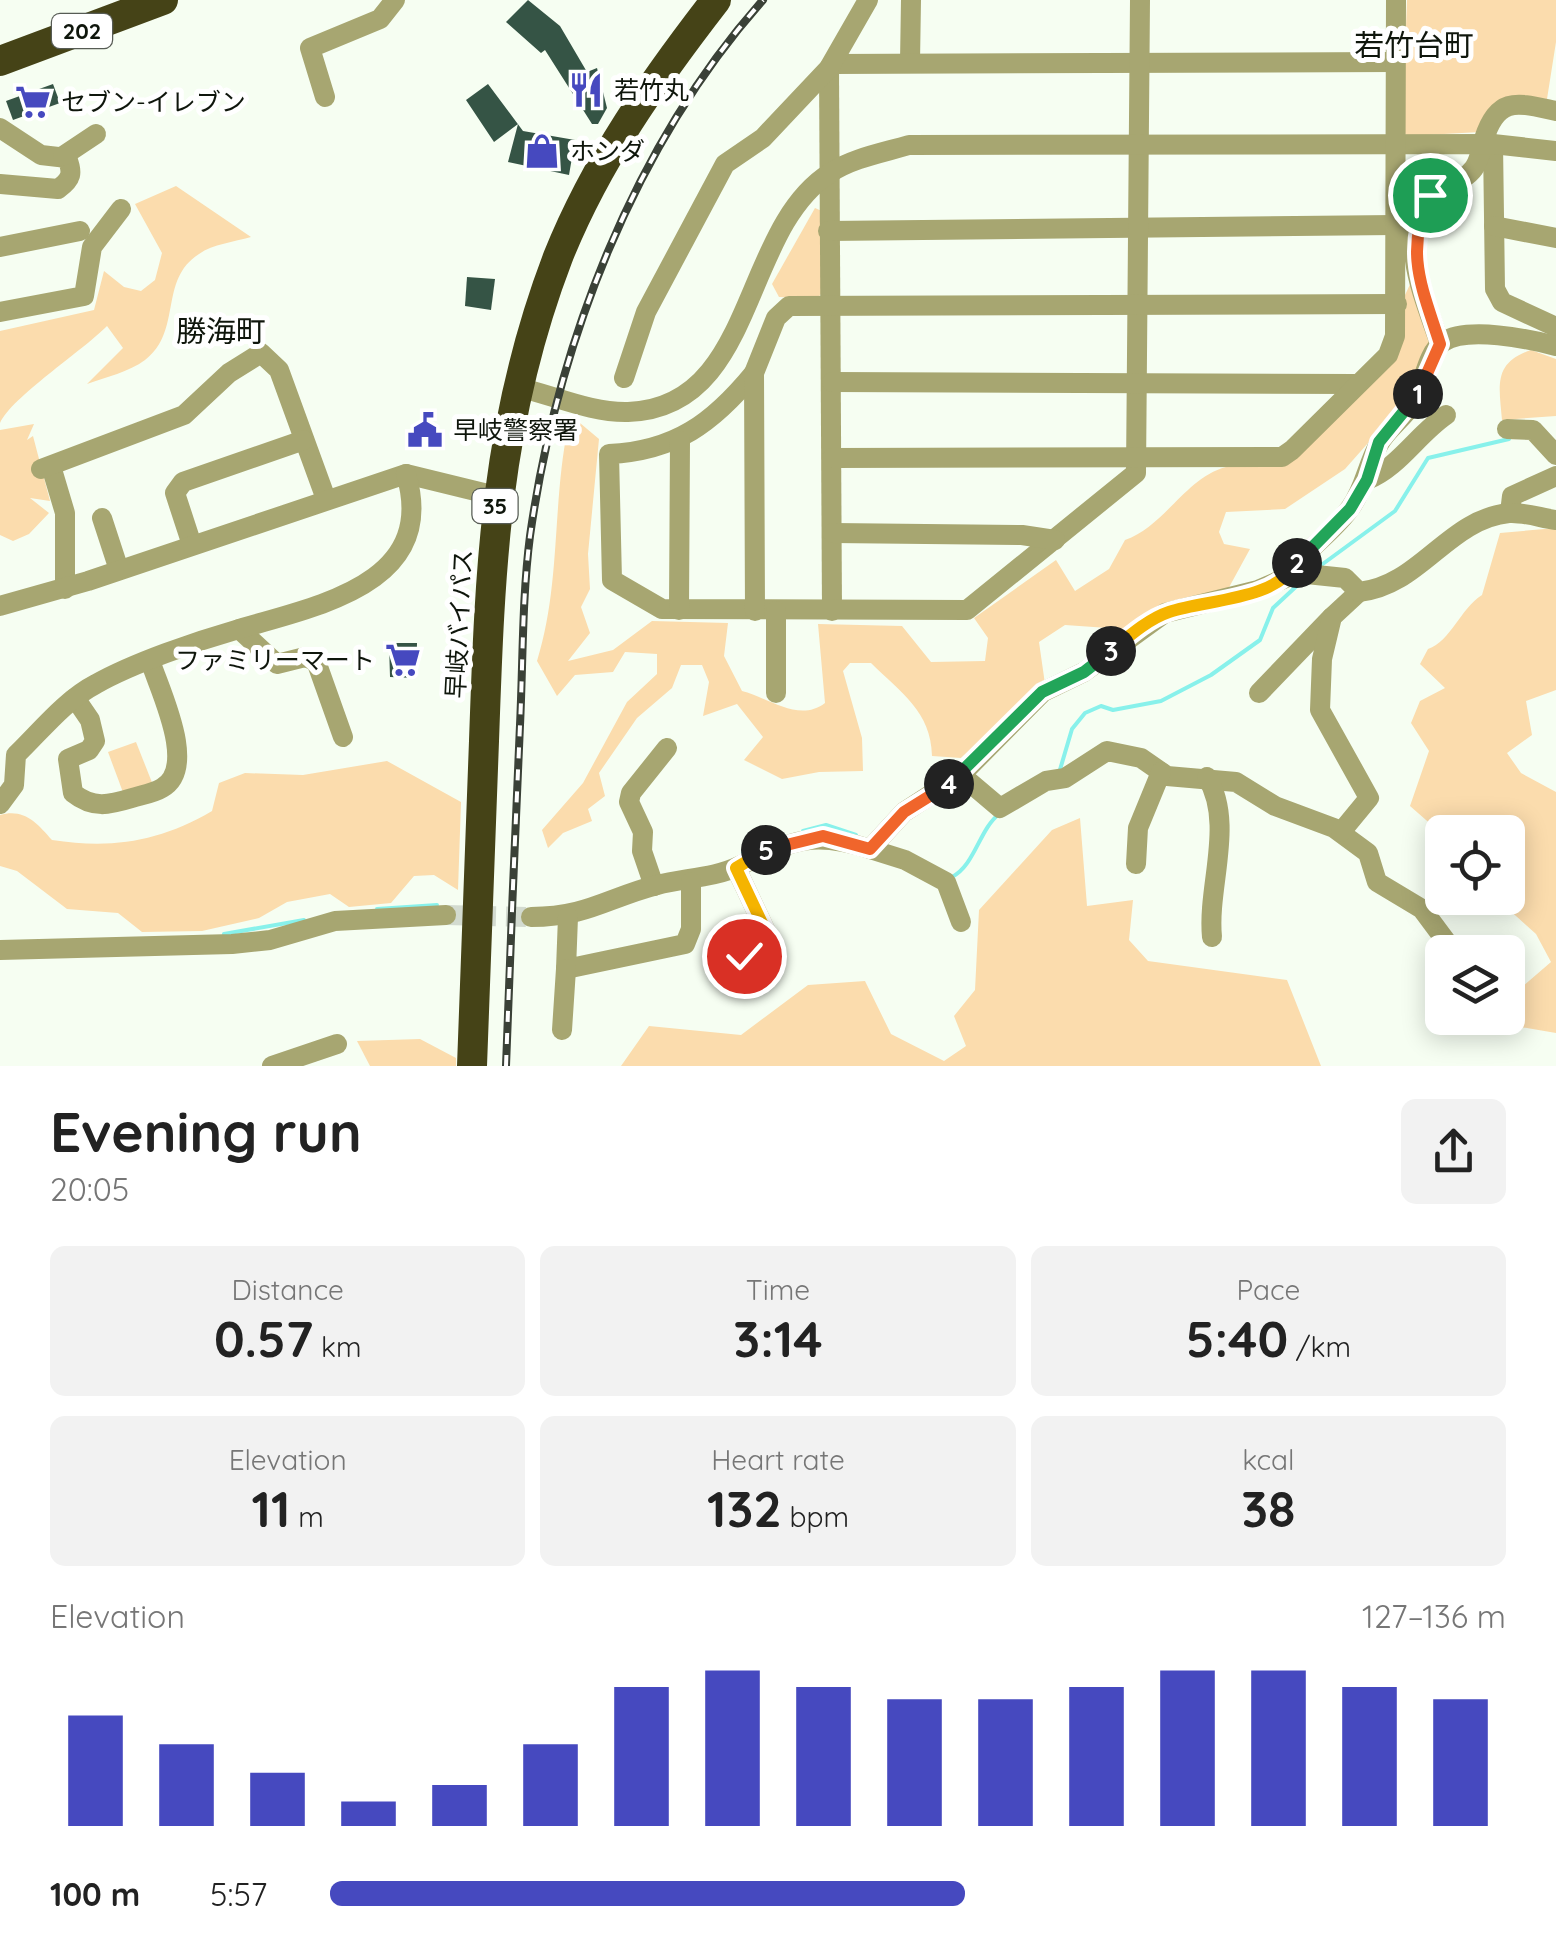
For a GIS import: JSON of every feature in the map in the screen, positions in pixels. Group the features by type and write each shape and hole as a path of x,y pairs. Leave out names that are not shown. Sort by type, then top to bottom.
{"highway":[{"name":"202","path":"0,62 164,0"},
{"name":"早岐バイパス","path":"472,1066 496,496 559,256 640,98 716,0"}],"street":[{"path":"325,97 310,48 380,19 394,0"},
{"path":"624,378 646,312 725,164 764,138 830,66 868,0"},
{"path":"910,62 911,0"},
{"path":"1140,0 1138,148 1139,228 1139,304 1139,380 1140,458 1136,473 966,610 662,610 612,580 608,560 609,454 640,453 680,441 719,414 754,373 776,318 789,306 1139,304 1397,304"},
{"path":"832,458 1282,457 1388,354 1395,336 1396,0"},
{"path":"830,66 910,62 1395,62"},
{"path":"830,66 832,611"},
{"path":"1556,111 1514,102 1491,119 1488,144 1494,289 1502,302 1556,326"},
{"path":"0,128 40,155 62,156 75,144 96,134"},
{"path":"526,389 606,411 657,407 690,392 715,368 779,236 805,196 828,174 854,160 909,145 1138,148 1488,144 1556,151"},
{"path":"1440,344 1414,265 1417,223 1430,195 1464,179 1488,144"},
{"path":"0,184 58,189 69,181 72,171 62,156"},
{"path":"0,312 84,296 92,247 121,209"},
{"path":"828,231 1395,225"},
{"path":"1494,226 1556,238"},
{"path":"0,247 80,232"},
{"path":"1293,574 1302,555 1350,509 1367,480 1379,442 1413,404 1440,344 1447,339 1484,336 1520,337 1556,346"},
{"path":"65,588 64,513 46,467 184,415 229,373 261,353 278,370 326,499"},
{"path":"754,373 765,611 776,693"},
{"path":"832,382 1139,380 1355,384"},
{"path":"1367,480 1384,474 1422,432 1446,415"},
{"path":"1506,429 1533,430 1556,455"},
{"path":"192,544 175,493 183,482 304,440"},
{"path":"679,610 680,441"},
{"path":"0,606 406,474 496,496"},
{"path":"0,804 14,786 16,755 75,698 96,684 239,629 326,605 378,575 393,560 408,530 406,474"},
{"path":"1510,513 1512,496 1553,477"},
{"path":"1259,693 1358,592 1380,590 1403,579 1453,537 1510,513 1556,520"},
{"path":"102,518 119,570"},
{"path":"833,532 1022,535 1055,540"},
{"path":"870,849 904,812 961,775 1042,692 1084,672 1166,613 1258,590 1293,574 1345,578 1358,592"},
{"path":"1332,617 1322,659 1320,710 1369,798 1341,832"},
{"path":"239,629 277,664 306,656 316,661 343,737"},
{"path":"75,698 90,720 94,741 89,750 68,759 74,792 96,806 162,788 171,781 179,752 150,663"},
{"path":"654,886 642,851 642,832 630,802 668,748"},
{"path":"961,775 1000,808 1107,752 1141,758 1160,772 1236,782 1275,806 1341,832 1368,853 1378,882 1422,909 1441,935"},
{"path":"1136,864 1138,828 1160,772"},
{"path":"1207,776 1215,794 1219,842 1210,890 1212,937"},
{"path":"531,917 568,917 654,886 692,888 767,850 823,836 905,860 946,882 961,922"},
{"path":"729,868 770,940 736,958"},
{"path":"566,969 686,944 690,937 692,888"},
{"path":"0,950 232,944 270,940 335,921 446,915"},
{"path":"562,1030 568,917"},
{"path":"272,1066 337,1044"}],"shaded area":[{"path":"1407,0 1556,0 1556,42 1547,99 1510,96 1480,132 1408,136 1402,131"},
{"path":"176,186 251,237 211,248 186,265 174,291 164,335 145,360 87,384 123,348 107,326 18,401 0,423 0,331 94,310 104,271 124,287 141,291 155,280 162,253 135,204"},
{"path":"815,208 824,212 824,290 817,299 779,297 772,284"},
{"path":"1413,278 1441,329 1422,382 1345,469 1285,509 1226,512 1219,532 1224,544 1250,549 1227,591 1153,609 1122,629 1065,625 1039,642 1045,684 961,758 932,756 926,727 912,704 871,663 850,663 843,671 862,738 863,771 819,772 782,779 744,760 763,737 737,704 703,716 709,682 702,665 681,665 672,688 637,718 599,773 605,796 588,809 592,821 563,833 548,848 542,830 583,783 627,702 657,674 657,654 625,652 613,672 575,675 557,696 537,661 550,603 568,427 580,423 599,439 588,554 590,589 581,607 590,633 568,661 613,650 652,621 728,623 724,656 742,691 805,711 825,703 818,624 902,626 931,662 985,661 988,638 974,618 1056,560 1075,591 1109,569 1125,540 1152,524 1212,473 1241,465 1289,464 1402,341 1405,295"},
{"path":"1531,350 1556,359 1556,416 1502,420 1500,386 1504,369"},
{"path":"34,424 27,440 33,436 50,501 30,498 49,513 29,534 13,541 0,535 0,430"},
{"path":"1556,528 1556,690 1526,701 1532,735 1507,753 1521,773 1556,792 1556,1033 1525,1028 1525,984 1551,962 1536,934 1515,915 1525,915 1525,815 1425,815 1425,819 1410,806 1429,751 1411,723 1420,701 1445,688 1420,664 1428,649 1443,639 1482,595 1500,533"},
{"path":"136,742 153,785 124,795 108,752"},
{"path":"387,761 461,802 458,890 434,875 414,876 391,903 349,907 330,894 287,902 259,918 202,931 142,932 118,913 67,909 17,871 0,866 0,815 23,815 52,840 95,844 135,841 173,830 212,811 219,783 245,773 303,775"},
{"path":"1080,818 1087,906 1133,900 1129,940 1148,961 1287,980 1321,1066 621,1066 649,1026 741,1035 808,985 865,981 891,1034 944,1061 966,1046 954,1016 975,990 979,910 1052,830"},
{"path":"420,1039 456,1058 456,1066 370,1066 357,1041"}],"building":[{"path":"528,0 560,26 587,72 597,68 607,108 598,124 592,124 545,50 541,53 506,22"},
{"name":"セブン-イレブン","path":"53,84 60,103 13,120 6,101"},
{"path":"488,84 518,124 494,142 466,100"},
{"name":"ホンダ","path":"518,124 523,131 575,140 569,175 508,162"},
{"path":"467,277 495,279 491,310 465,306"},
{"name":"ファミリーマート","path":"389,643 417,643 416,678 390,677"}],"waterway":[{"path":"1320,566 1395,511 1428,458 1509,439"},
{"path":"1059,773 1072,729 1085,713 1101,706 1113,710 1161,701 1211,675 1260,640 1273,608 1301,582"},
{"path":"952,877 966,864 999,814"},
{"path":"803,831 826,825 856,835"},
{"path":"743,853 750,846 784,836"},
{"path":"377,909 437,905"},
{"path":"224,934 304,920"}],"tunnel":[{"path":"446,915 531,917"}],"railway":[{"path":"506,1066 525,583 542,464 582,321 608,251 640,183 676,118 717,57 763,0"}],"place":[{"name":"若竹丸","path":"586,90"},
{"name":"セブン-イレブン","path":"33,102"},
{"name":"ホンダ","path":"542,151"},
{"name":"早岐警察署","path":"425,430"},
{"name":"ファミリーマート","path":"403,660"}],"district":[{"name":"若竹台町","path":"1414,46"},
{"name":"勝海町","path":"221,332"}],"route":[{"path":"744,956 770,940 736,868 767,850 823,836 870,849 904,812 961,775 1042,692 1084,672 1166,613 1258,590 1290,575 1302,555 1350,509 1367,480 1379,442 1413,404 1440,344 1414,265 1417,223 1430,195"}]}
